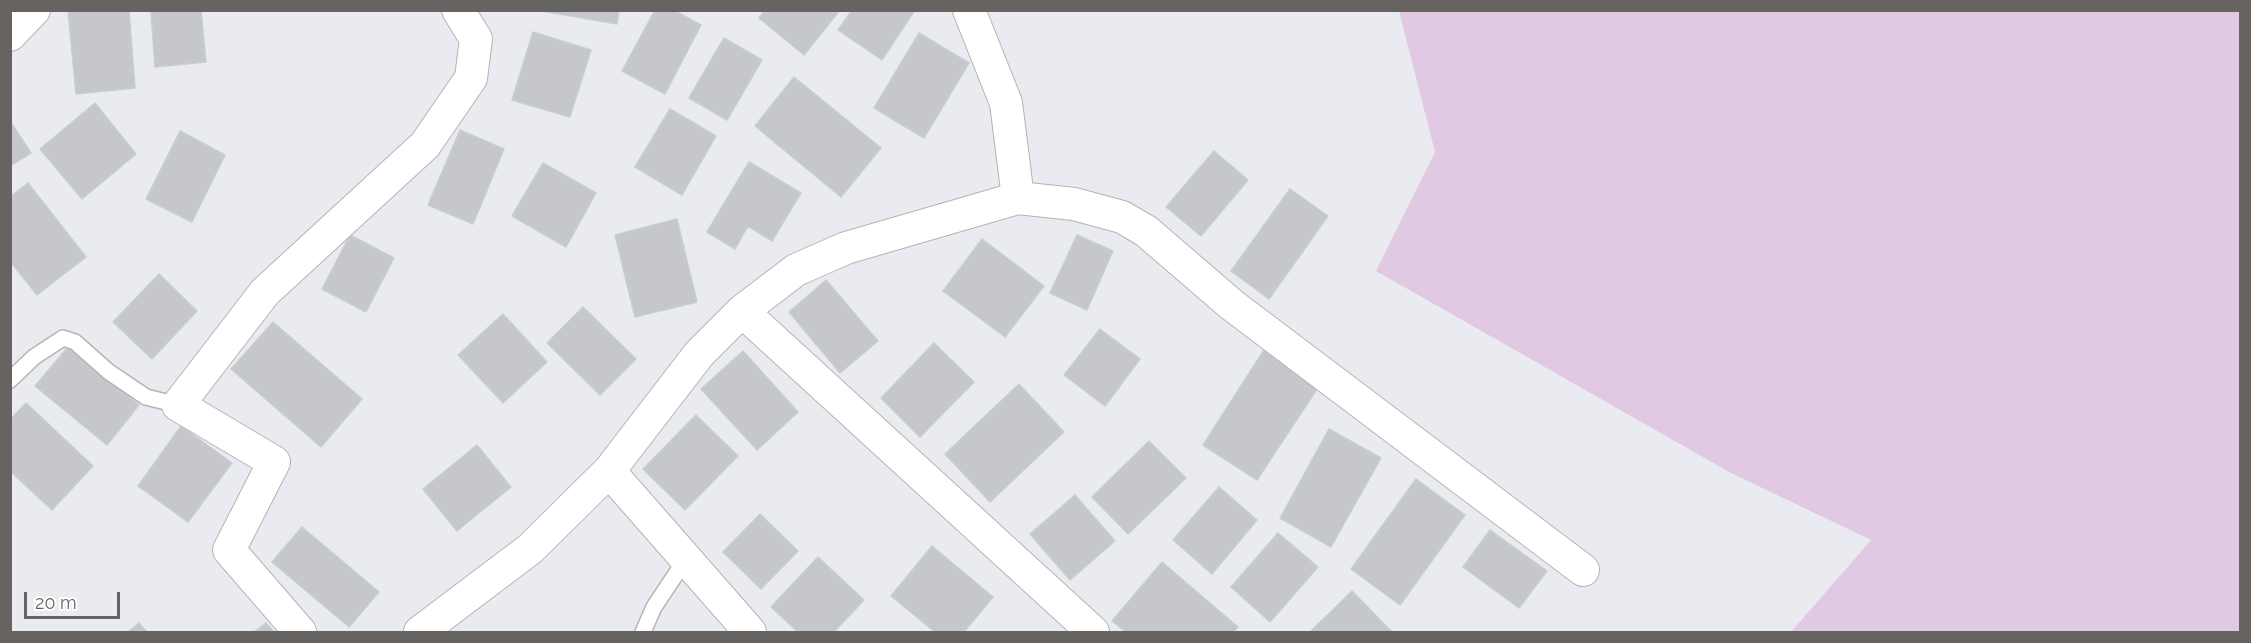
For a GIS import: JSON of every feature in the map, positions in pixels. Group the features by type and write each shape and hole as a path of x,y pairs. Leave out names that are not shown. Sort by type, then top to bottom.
{"street":[{"path":"10,35 34,10"},
{"path":"300,633 230,550 274,462 178,405 265,292 425,145 471,78 476,39 458,10"},
{"path":"969,10 1006,103 1018,198"},
{"path":"420,633 530,549 609,471 699,354 742,310 796,270 846,249 1018,198 1074,204 1122,217 1146,231 1232,305 1583,570"},
{"path":"742,310 1093,633"},
{"path":"609,471 750,633"}],"lane":[{"path":"10,381 34,357 63,338 75,342 109,372 146,397 178,405"},
{"path":"644,633 654,607 686,559"}],"shaded area":[{"path":"1399,11 2240,11 2240,632 1791,632 1871,540 1731,473 1376,271 1435,152"}],"building":[{"path":"68,10 129,10 135,88 76,94"},
{"path":"151,10 201,10 206,62 155,67"},
{"path":"536,10 619,10 617,24"},
{"path":"655,10 673,10 701,25 665,94 622,71"},
{"path":"765,10 840,10 804,55 759,18"},
{"path":"852,10 915,10 882,60 838,30"},
{"path":"533,32 591,50 570,117 512,100"},
{"path":"919,33 969,63 924,138 874,108"},
{"path":"724,38 762,60 727,120 689,98"},
{"path":"794,77 881,148 841,197 755,126"},
{"path":"95,103 136,154 82,199 40,149"},
{"path":"670,109 716,136 682,195 635,167"},
{"path":"10,121 31,153 10,166"},
{"path":"460,130 504,149 473,224 428,205"},
{"path":"180,131 225,155 192,222 146,199"},
{"path":"1214,151 1248,180 1201,236 1166,207"},
{"path":"749,162 801,193 772,241 748,226 735,249 707,232"},
{"path":"543,163 596,193 566,247 512,216"},
{"path":"28,183 86,257 37,295 10,261 10,197"},
{"path":"1290,189 1328,216 1269,299 1231,271"},
{"path":"677,219 697,302 635,317 615,235"},
{"path":"350,235 394,258 366,312 322,289"},
{"path":"1077,235 1113,251 1087,310 1050,293"},
{"path":"982,239 1044,286 1005,337 943,291"},
{"path":"159,274 197,311 152,359 113,322"},
{"path":"826,280 878,341 840,373 789,312"},
{"path":"583,307 636,359 600,395 547,343"},
{"path":"503,314 547,362 503,403 458,355"},
{"path":"273,322 362,399 321,447 231,369"},
{"path":"1100,329 1140,359 1105,406 1064,375"},
{"path":"934,343 974,382 920,437 881,398"},
{"path":"68,347 139,405 107,445 35,386"},
{"path":"1264,350 1319,386 1257,480 1203,445"},
{"path":"743,351 798,412 757,450 701,389"},
{"path":"1019,384 1064,432 990,502 945,454"},
{"path":"26,403 93,466 52,510 10,471 10,420"},
{"path":"696,415 738,456 685,510 643,469"},
{"path":"181,426 232,463 188,522 138,486"},
{"path":"1329,429 1381,458 1331,547 1280,518"},
{"path":"1149,441 1186,478 1128,534 1092,497"},
{"path":"477,445 511,487 457,531 423,489"},
{"path":"1416,479 1465,515 1400,605 1351,569"},
{"path":"1219,487 1257,520 1212,574 1173,540"},
{"path":"1075,495 1115,541 1070,580 1030,534"},
{"path":"760,514 798,551 761,589 723,552"},
{"path":"302,527 379,592 349,627 272,562"},
{"path":"1490,530 1547,571 1519,608 1463,567"},
{"path":"1278,533 1318,567 1270,622 1231,587"},
{"path":"932,546 993,597 964,632 935,632 891,596"},
{"path":"818,557 864,600 834,632 798,632 771,607"},
{"path":"1162,562 1238,627 1233,632 1126,632 1112,621"},
{"path":"1352,591 1392,632 1310,632"},
{"path":"139,623 147,632 128,632"},
{"path":"266,623 274,632 254,632"}]}
